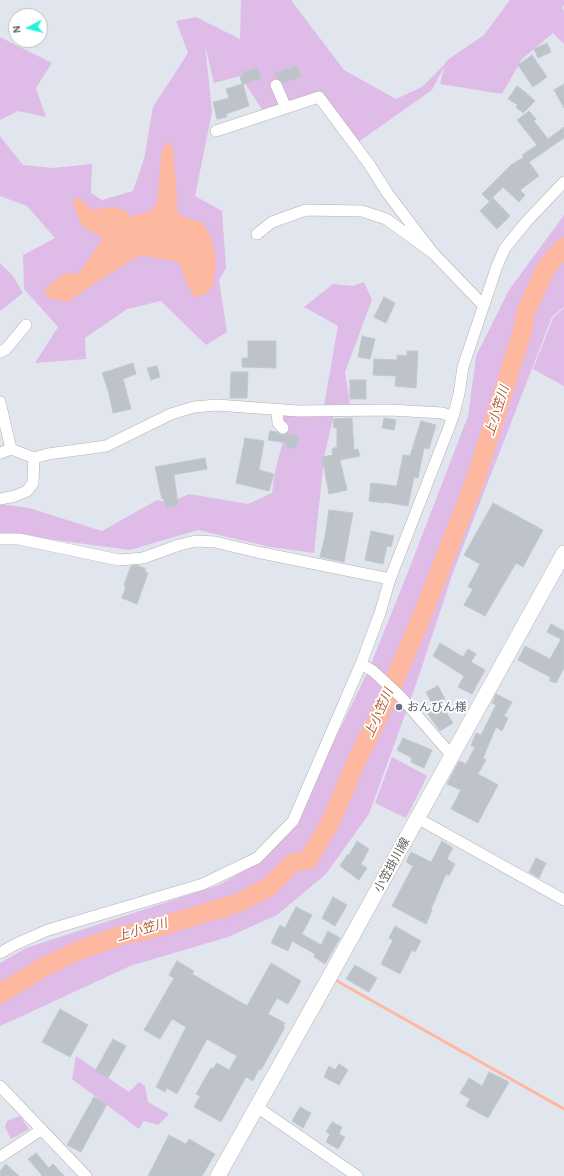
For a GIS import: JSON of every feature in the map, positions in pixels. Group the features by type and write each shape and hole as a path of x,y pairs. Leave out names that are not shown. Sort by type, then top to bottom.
{"main road":[{"name":"小笠掛川線","path":"218,1176 564,553"}],"street":[{"path":"276,85 286,108"},
{"path":"216,131 319,97 369,164 388,194 433,253 483,305"},
{"path":"0,953 16,944 48,930 203,884 257,858 292,821 361,664 380,613 390,579 453,417 459,394 463,367 497,266 505,248 526,221 564,182"},
{"path":"257,234 272,222 306,210 362,211 386,219 433,253"},
{"path":"0,352 6,349 26,325"},
{"path":"0,402 11,449"},
{"path":"0,453 11,449 34,458 48,454 106,446 171,414 194,407 217,406 298,411 391,410 442,414 453,417"},
{"path":"277,410 278,423 283,428"},
{"path":"0,499 15,496 27,491 33,482 34,458"},
{"path":"0,539 19,539 119,560 143,558 196,540 215,542 390,579"},
{"path":"361,664 373,671 400,696 446,749 454,753"},
{"path":"417,818 564,900"},
{"path":"0,1086 86,1176"},
{"path":"257,1108 357,1176"},
{"path":"0,1157 41,1130"}],"shaded area":[{"path":"241,0 291,0 344,70 396,99 422,87 445,64 446,61 484,35 510,0 564,0 564,5 562,7 564,11 564,44 553,33 522,59 502,94 440,84 444,67 432,90 354,145 319,102 267,117 240,76 214,83 205,45 212,112 195,196 222,211 226,268 219,280 227,332 206,345 161,301 127,309 85,338 86,359 35,363 58,327 24,289 23,255 55,238 27,206 0,196 0,136 23,165 53,168 92,164 91,193 102,200 133,191 144,159 153,107 188,53 176,21 196,17 240,39"},
{"path":"0,37 8,41 8,48 22,48 52,63 36,88 46,117 18,111 0,120"},
{"path":"166,141 173,148 178,214 203,223 211,237 216,260 213,286 204,295 194,297 187,284 179,262 140,255 68,302 48,298 44,290 63,274 79,273 103,239 96,233 84,228 80,222 73,202 79,197 92,210 113,207 128,212 129,217 149,212 157,203 161,156"},
{"path":"564,215 564,307 552,317 452,575 418,679 369,814 326,874 277,915 228,937 130,966 0,1026 0,963 26,948 219,885 261,861 294,824 369,669 408,572 468,416 476,356 509,290"},
{"path":"0,263 13,276 23,293 0,311"},
{"path":"364,282 372,300 345,372 350,404 324,405 338,326 304,307 333,284 353,286"},
{"path":"564,308 564,386 533,369 553,318"},
{"path":"274,412 334,414 324,458 314,553 270,547 198,530 130,550 10,534 0,534 0,504 29,508 102,531 157,500 169,503 189,494 248,504 272,493 275,472 285,433"},
{"path":"392,757 427,776 406,818 375,803"},
{"path":"76,1056 129,1092 139,1082 145,1086 148,1102 169,1114 158,1125 144,1121 139,1129 72,1079"},
{"path":"20,1116 29,1129 11,1139 5,1127 7,1121"}],"building":[{"path":"547,43 551,52 538,58 534,49"},
{"path":"532,55 547,77 533,87 518,65"},
{"path":"297,66 301,77 283,83 277,78 275,73"},
{"path":"257,68 261,79 243,84 249,106 226,114 227,117 217,119 213,102 229,98 226,89 242,84 240,76 244,75 243,72"},
{"path":"564,84 564,108 554,90"},
{"path":"517,86 535,101 523,113 516,107 518,105 508,99"},
{"path":"529,111 536,119 534,121 548,139 564,127 564,138 529,162 539,176 520,190 525,195 519,202 503,187 489,201 482,194 511,165 524,157 522,155 537,145 517,120"},
{"path":"493,198 510,216 497,229 480,211"},
{"path":"384,297 395,303 386,323 374,317"},
{"path":"362,336 375,339 370,359 358,357"},
{"path":"248,341 276,341 276,368 242,367 242,358 248,358"},
{"path":"407,351 418,351 416,388 395,386 396,376 373,375 374,359 397,360 397,355 407,356"},
{"path":"133,363 136,374 123,379 131,409 113,413 108,390 102,373"},
{"path":"157,366 160,377 151,380 147,368"},
{"path":"231,372 248,372 247,398 230,398"},
{"path":"350,380 366,380 366,399 350,399"},
{"path":"352,418 354,450 358,449 360,456 340,460 347,490 329,494 322,457 333,455 332,449 337,447 337,428 334,428 333,419"},
{"path":"384,418 396,420 394,430 382,428"},
{"path":"421,421 436,425 429,449 424,448 418,478 414,477 408,506 369,501 371,483 397,485 403,455 410,456"},
{"path":"270,431 277,432 282,435 287,434 299,436 295,449 286,447 287,443 268,440"},
{"path":"245,438 264,441 259,470 274,474 269,491 236,483"},
{"path":"205,458 207,469 174,475 178,505 166,508 164,499 162,499 155,467"},
{"path":"493,503 543,530 523,567 516,563 485,616 464,605 473,589 468,587 480,564 464,555"},
{"path":"329,510 353,513 344,562 320,557"},
{"path":"371,531 394,536 391,547 387,546 383,564 365,560"},
{"path":"137,565 146,569 145,572 148,573 137,604 122,598 126,586 124,585 131,566"},
{"path":"551,624 564,631 564,668 556,683 550,681 550,677 518,660 525,646 550,659 561,639 547,632"},
{"path":"440,643 463,657 468,649 476,654 471,662 485,670 472,694 458,687 464,676 433,656"},
{"path":"438,686 445,699 433,705 426,692"},
{"path":"496,694 512,702 504,716 508,718 502,731 496,727 483,758 486,760 478,774 498,785 478,823 451,809 461,790 447,784 459,761 466,764 475,747 471,746 476,733 481,735 496,705 492,703"},
{"path":"442,706 453,723 440,731 428,714"},
{"path":"403,738 432,750 424,768 411,762 412,758 397,750"},
{"path":"357,841 369,849 361,864 367,868 359,880 340,866 347,855 349,855"},
{"path":"442,841 453,848 447,859 455,864 449,876 446,874 426,924 392,906 413,866 406,862 411,852 431,862"},
{"path":"536,858 546,863 539,878 529,872"},
{"path":"333,897 347,905 335,926 322,918"},
{"path":"296,907 312,915 302,934 321,945 328,931 340,938 325,964 314,957 315,954 292,941 288,951 271,943 280,925 285,928"},
{"path":"395,926 421,941 415,952 412,950 400,974 381,964 393,940 389,938"},
{"path":"177,961 194,971 192,974 247,1006 271,963 301,981 288,1004 277,998 268,1014 285,1023 283,1026 285,1027 261,1070 259,1069 253,1081 246,1077 221,1122 194,1107 200,1096 196,1094 211,1068 213,1069 217,1063 229,1070 237,1056 207,1039 177,1094 167,1088 165,1092 156,1087 186,1027 172,1019 160,1039 144,1030 174,978 169,975"},
{"path":"355,965 377,978 369,992 346,979"},
{"path":"60,1009 88,1025 70,1057 42,1042"},
{"path":"113,1039 126,1046 108,1078 95,1071"},
{"path":"339,1064 348,1070 339,1085 324,1077 329,1066 335,1070"},
{"path":"489,1072 509,1082 488,1118 466,1106 470,1099 460,1093 469,1078 482,1086"},
{"path":"94,1097 107,1104 81,1152 67,1145"},
{"path":"300,1107 311,1113 303,1128 292,1121"},
{"path":"332,1122 342,1127 339,1134 345,1137 338,1149 326,1142 330,1134 326,1132"},
{"path":"169,1135 186,1144 189,1139 215,1154 202,1176 148,1176"},
{"path":"36,1153 49,1168 53,1164 64,1176 41,1176 42,1175 28,1159"},
{"path":"6,1164 19,1176 0,1176 0,1171"}],"waterway":[{"name":"上小笠川","path":"0,994 42,968 77,951 119,936 152,929 238,903 269,887 292,863 308,860 330,823 356,762 384,705 422,616 475,481 523,329 525,314 546,268 564,247"},
{"path":"214,910 226,919"},
{"path":"337,981 564,1109"}],"place":[{"name":"おんびん様","path":"399,707"}]}
